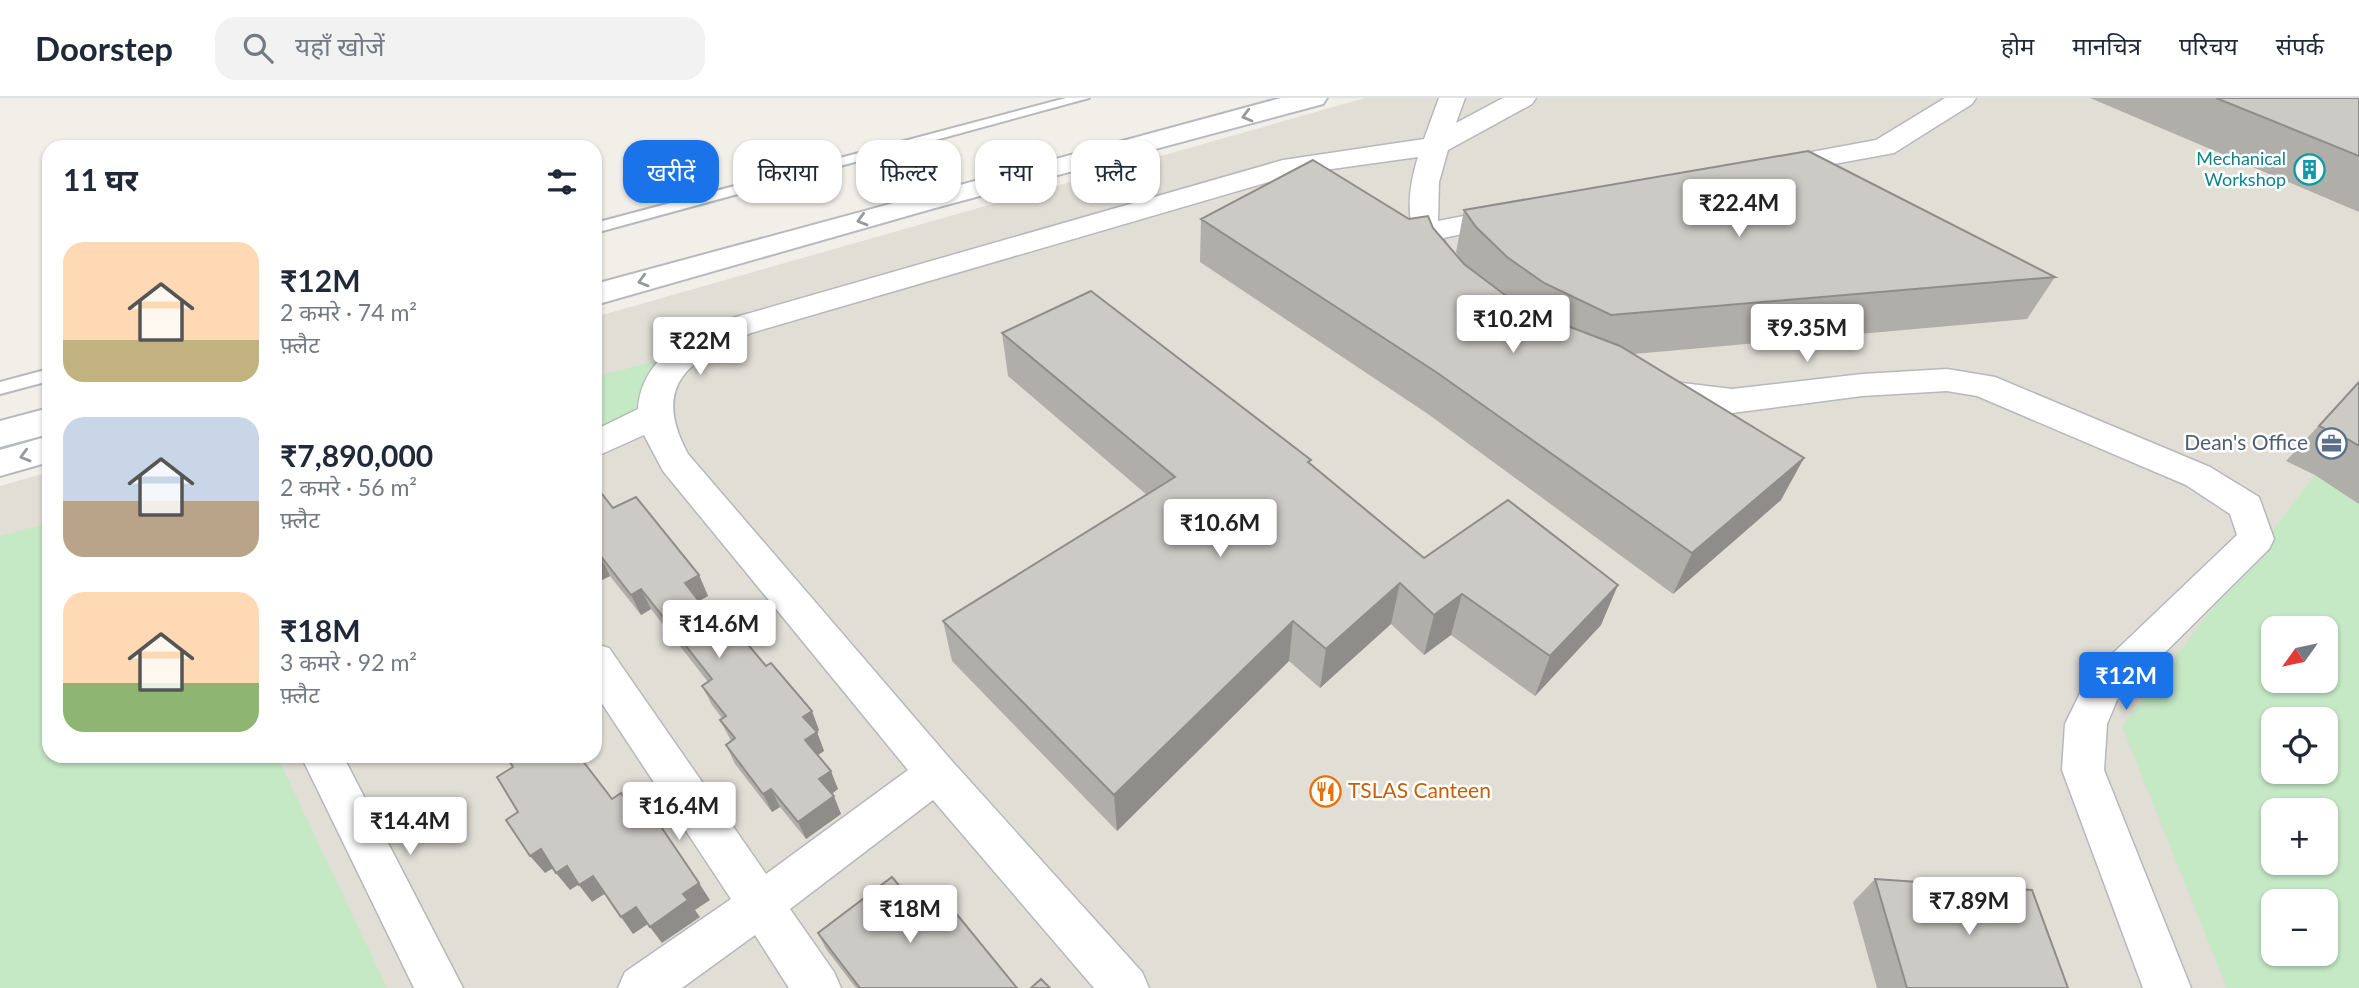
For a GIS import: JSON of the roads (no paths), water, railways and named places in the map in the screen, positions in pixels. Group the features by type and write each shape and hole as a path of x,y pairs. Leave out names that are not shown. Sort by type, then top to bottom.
{"street":[{"path":"602,268 1218,98"},
{"path":"602,293 1313,98"},
{"path":"1452,98 1435,146 1424,192 1425,232 1446,272 1459,287"},
{"path":"1125,988 936,773 675,462 659,437 655,415 654,396 661,377 683,354 712,336 740,326 1293,166 1435,146 1522,98"},
{"path":"1749,172 1884,147 1963,98"},
{"path":"1425,232 1533,212"},
{"path":"1626,383 1682,395 1732,401 1862,385 1947,380 1983,385 2198,476 2246,506 2256,539 2102,689 2086,724 2083,770 2167,988"},
{"path":"602,442 655,415"},
{"path":"0,434 42,423"},
{"path":"0,463 42,451"},
{"path":"602,670 817,988"},
{"path":"326,763 439,988"},
{"path":"642,988 760,905 936,773"}],"lane":[{"path":"602,226 1082,98"},
{"path":"0,388 42,377"}],"place":[{"name":"Mechanical Workshop","path":"2309,169"},
{"name":"Dean's Office","path":"2331,443"},
{"name":"TSLAS Canteen","path":"1325,791"}]}
